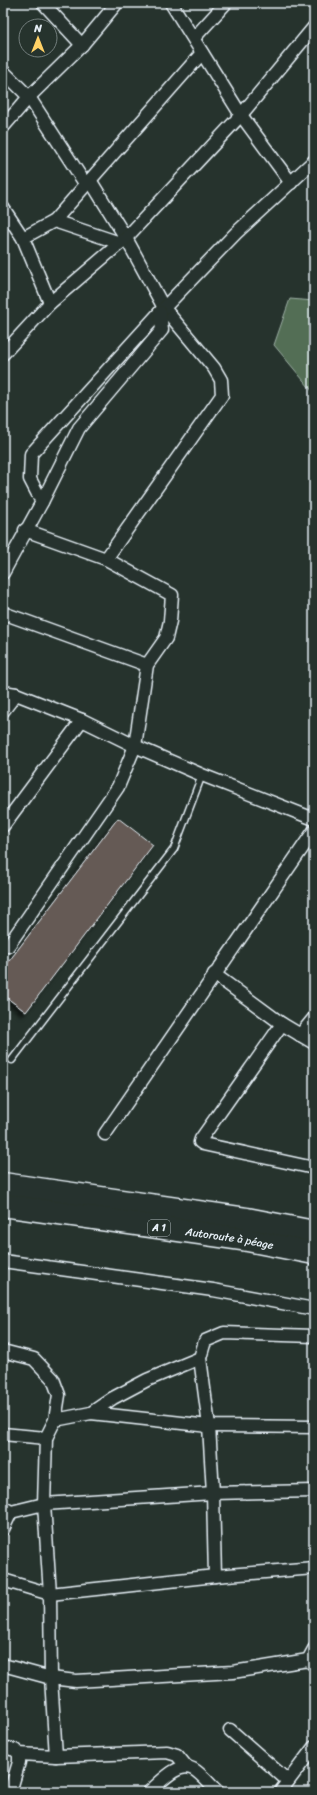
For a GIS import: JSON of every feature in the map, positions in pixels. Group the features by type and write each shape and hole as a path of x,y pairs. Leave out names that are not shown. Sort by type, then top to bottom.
{"highway":[{"name":"A 1","path":"3,1184 247,1220 314,1232"},
{"name":"Autoroute à péage","path":"3,1205 242,1239 314,1252"}],"street":[{"path":"43,3 82,45"},
{"path":"3,127 29,97 82,45 117,3"},
{"path":"171,3 241,115 291,183"},
{"path":"194,38 226,3"},
{"path":"3,354 50,303 123,240 241,115 314,27"},
{"path":"23,238 54,221 202,53"},
{"path":"3,71 29,97 88,182 123,240 162,310 214,368 221,380 222,395 106,559"},
{"path":"42,502 30,479 31,454 162,310 236,233 314,161"},
{"path":"3,208 23,238 50,303"},
{"path":"54,221 123,240"},
{"path":"3,573 42,502 79,428 162,330 162,310"},
{"path":"8,946 118,787 135,746 147,665 166,638 170,622 172,595 106,559 26,530"},
{"path":"3,613 147,665"},
{"path":"3,692 16,694 82,720 135,746 202,775 314,819"},
{"path":"3,711 16,694"},
{"path":"3,826 82,720"},
{"path":"105,1134 314,831"},
{"path":"214,974 282,1024 314,1043"},
{"path":"300,1035 314,1018"},
{"path":"282,1024 200,1142 202,1144 314,1168"},
{"path":"3,1261 213,1290 314,1309"},
{"path":"216,1576 209,1426 200,1358 206,1341 224,1333 314,1336"},
{"path":"3,1352 34,1359 53,1379 59,1395 55,1420 46,1438 44,1504 50,1594 51,1678 56,1756"},
{"path":"91,1413 113,1398 147,1380 200,1358"},
{"path":"55,1420 91,1413 209,1426 314,1427"},
{"path":"3,1434 46,1438"},
{"path":"3,1529 7,1510 44,1504 213,1493 314,1491"},
{"path":"3,1580 50,1594 216,1576 314,1568"},
{"path":"3,1665 51,1678 76,1681 233,1672 311,1662 314,1649"},
{"path":"230,1730 288,1781"},
{"path":"3,1747 15,1750 19,1754 56,1756 167,1752 177,1755 186,1766 194,1769 218,1792"},
{"path":"280,1792 314,1747"},
{"path":"10,1792 19,1762 19,1754"},
{"path":"149,1792 179,1768 186,1766"}],"lane":[{"path":"12,1060 174,849 202,775"}],"green space":[{"path":"290,299 314,301 314,393 274,345"}],"building":[{"path":"118,818 153,845 26,1012 3,995 3,969"}]}
